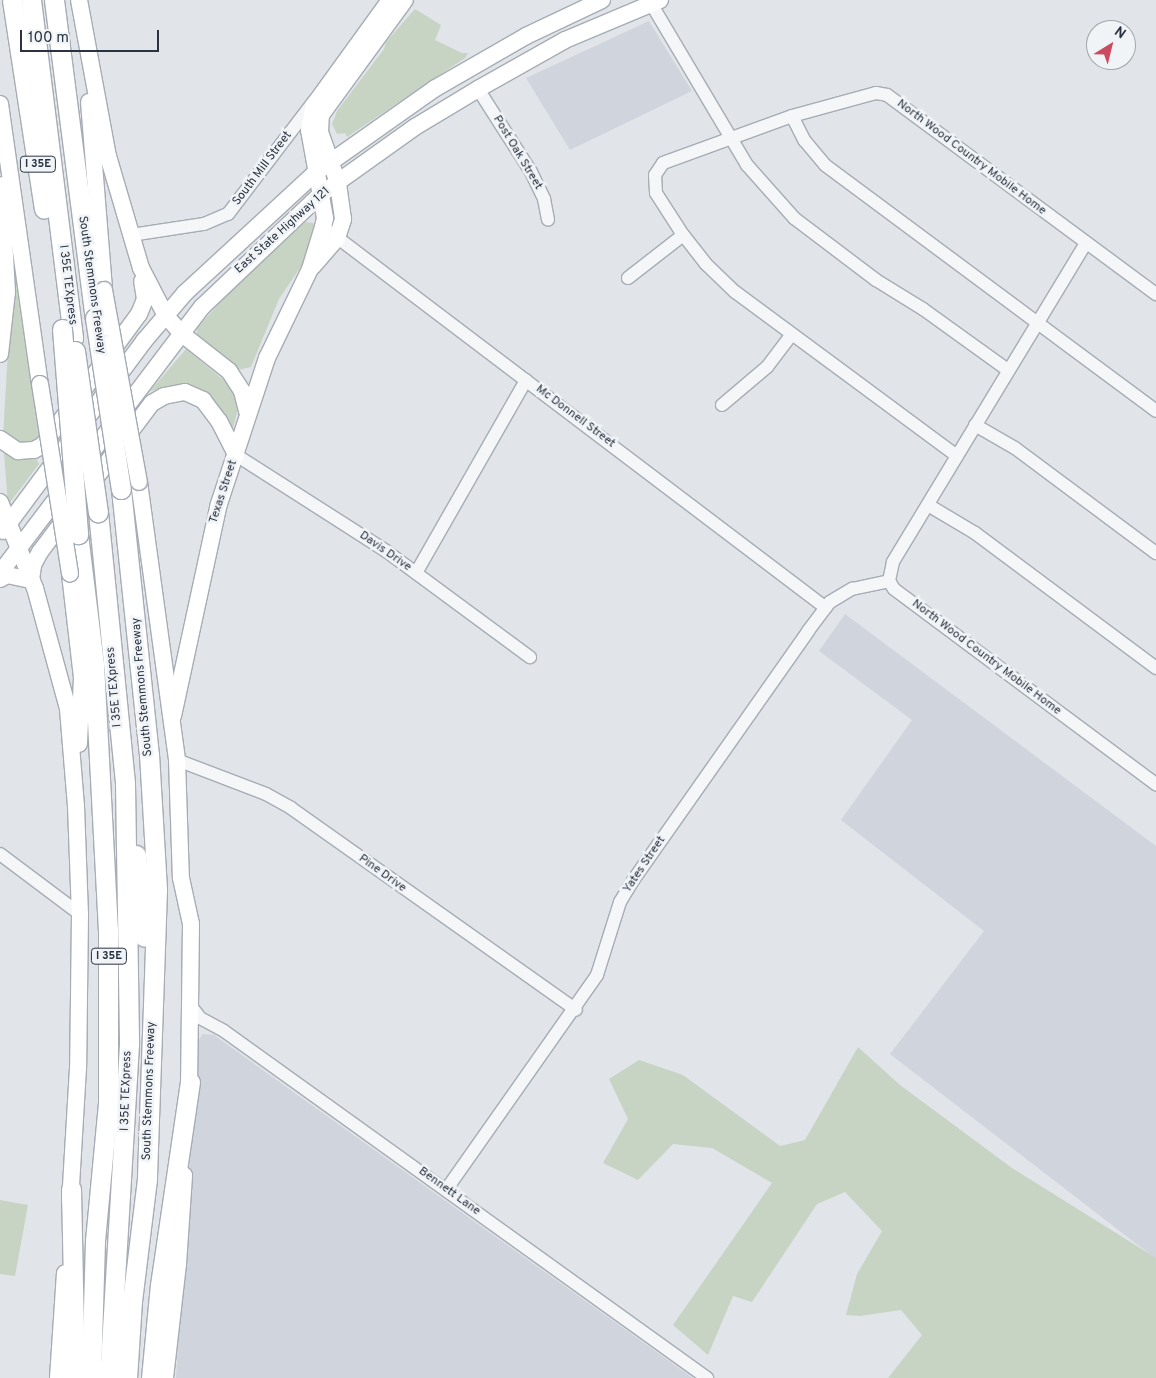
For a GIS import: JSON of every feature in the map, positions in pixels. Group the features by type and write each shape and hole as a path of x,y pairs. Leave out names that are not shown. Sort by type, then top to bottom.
{"highway":[{"name":"I 35E","path":"12,0 68,333 78,534 94,664 108,930 108,1103 95,1241 91,1378"},
{"path":"24,65 30,33 27,0"},
{"name":"I 35E TEXpress","path":"31,0 68,333 98,512 125,784 127,1106 108,1378"},
{"name":"South Stemmons Freeway","path":"54,0 95,318 121,488 137,617 155,821 157,890 147,1179 132,1301 127,1378"},
{"path":"125,784 142,898 151,1061"},
{"path":"151,1378 160,1285 190,1082"},
{"path":"71,1190 75,1378"}],"main road":[{"name":"South Stemmons Freeway","path":"80,0 108,156 141,268 166,316 182,334 229,370"},
{"name":"South Mill Street","path":"338,183 319,126 321,115 328,94 390,0"},
{"name":"South Mill Street","path":"321,194 315,172 309,130 314,105 328,94 405,0"},
{"name":"East State Highway 121","path":"4,531 184,293 315,172 434,89 526,36 602,0"},
{"name":"East State Highway 121","path":"0,573 203,306 321,194 362,164 478,89 565,40 653,1"},
{"name":"South Stemmons Freeway","path":"85,35 104,290 139,482 176,760 181,878 191,924 190,1082 178,1264 165,1378"},
{"path":"0,104 40,384 70,574 82,677 76,806"},
{"path":"0,163 7,283 0,354"},
{"path":"343,211 362,164"},
{"name":"Texas Street","path":"310,269 337,238 343,211 338,183"},
{"name":"Texas Street","path":"171,725 192,641 208,544 236,455 247,411 267,358 310,269 323,227 321,194"},
{"path":"0,438 18,451 34,450 43,445 85,391 139,314 144,299 141,268"},
{"path":"229,370 246,374 267,358"},
{"path":"229,370 242,391 247,411"},
{"path":"31,580 33,565 40,552 96,475 152,403 164,396 184,392 203,400 219,422 236,455"},
{"path":"0,502 4,531 17,550 31,580 64,689 76,806 80,914 78,1068 58,1378"},
{"path":"0,579 7,575 31,580"}],"street":[{"path":"653,1 747,165 794,218 876,280 923,308 1008,370"},
{"name":"Post Oak Street","path":"478,89 531,172 544,199 548,220"},
{"name":"North Wood Country Mobile Home","path":"957,456 735,292 683,235 656,193 655,175 669,160 731,136 792,116 876,93 886,95 1156,294"},
{"name":"South Mill Street","path":"131,235 204,224 228,214 328,94"},
{"path":"792,116 805,141 825,165 1156,411"},
{"name":"Mc Donnell Street","path":"323,227 826,608"},
{"path":"628,278 683,235"},
{"path":"888,581 893,562 1086,244"},
{"path":"722,405 767,367 792,334"},
{"path":"416,573 526,380"},
{"path":"975,425 1015,448 1156,553"},
{"name":"Davis Drive","path":"236,455 416,573 530,657"},
{"path":"928,505 975,533 1156,668"},
{"name":"North Wood Country Mobile Home","path":"888,581 894,589 1156,784"},
{"name":"Yates Street","path":"446,1190 576,1010 601,967 620,902 634,879 826,608 852,589 888,581"},
{"name":"Pine Drive","path":"176,760 266,794 291,808 576,1010"},
{"path":"0,854 80,914"},
{"name":"Bennett Lane","path":"190,1006 200,1018 224,1031 708,1378"}],"shaded area":[{"path":"649,21 692,91 570,150 526,78"},
{"path":"845,614 1156,846 1156,1259 890,1054 984,931 841,820 912,720 819,651"},
{"path":"203,1034 214,1035 693,1378 176,1378 197,1042"}],"green space":[{"path":"415,9 441,25 435,40 462,53 468,53 465,58 347,137 345,133 337,134 332,124 337,111 384,49 386,42"},
{"path":"305,222 313,223 317,228 310,253 279,299 251,367 238,370 229,367 197,335 197,328 225,297"},
{"path":"13,263 39,439 29,446 3,437"},
{"path":"186,349 231,386 239,405 231,436 195,390 175,385 150,391"},
{"path":"4,453 13,457 35,456 39,464 8,505"},
{"path":"858,1047 900,1085 1012,1168 1156,1258 1156,1378 888,1378 922,1335 901,1310 860,1316 846,1315 857,1274 882,1231 845,1192 817,1204 752,1302 733,1296 708,1355 673,1325 772,1183 712,1148 673,1144 638,1180 603,1163 628,1119 609,1079 639,1060 683,1075 780,1146 805,1140"},
{"path":"0,1200 28,1205 15,1276 0,1274"}]}
